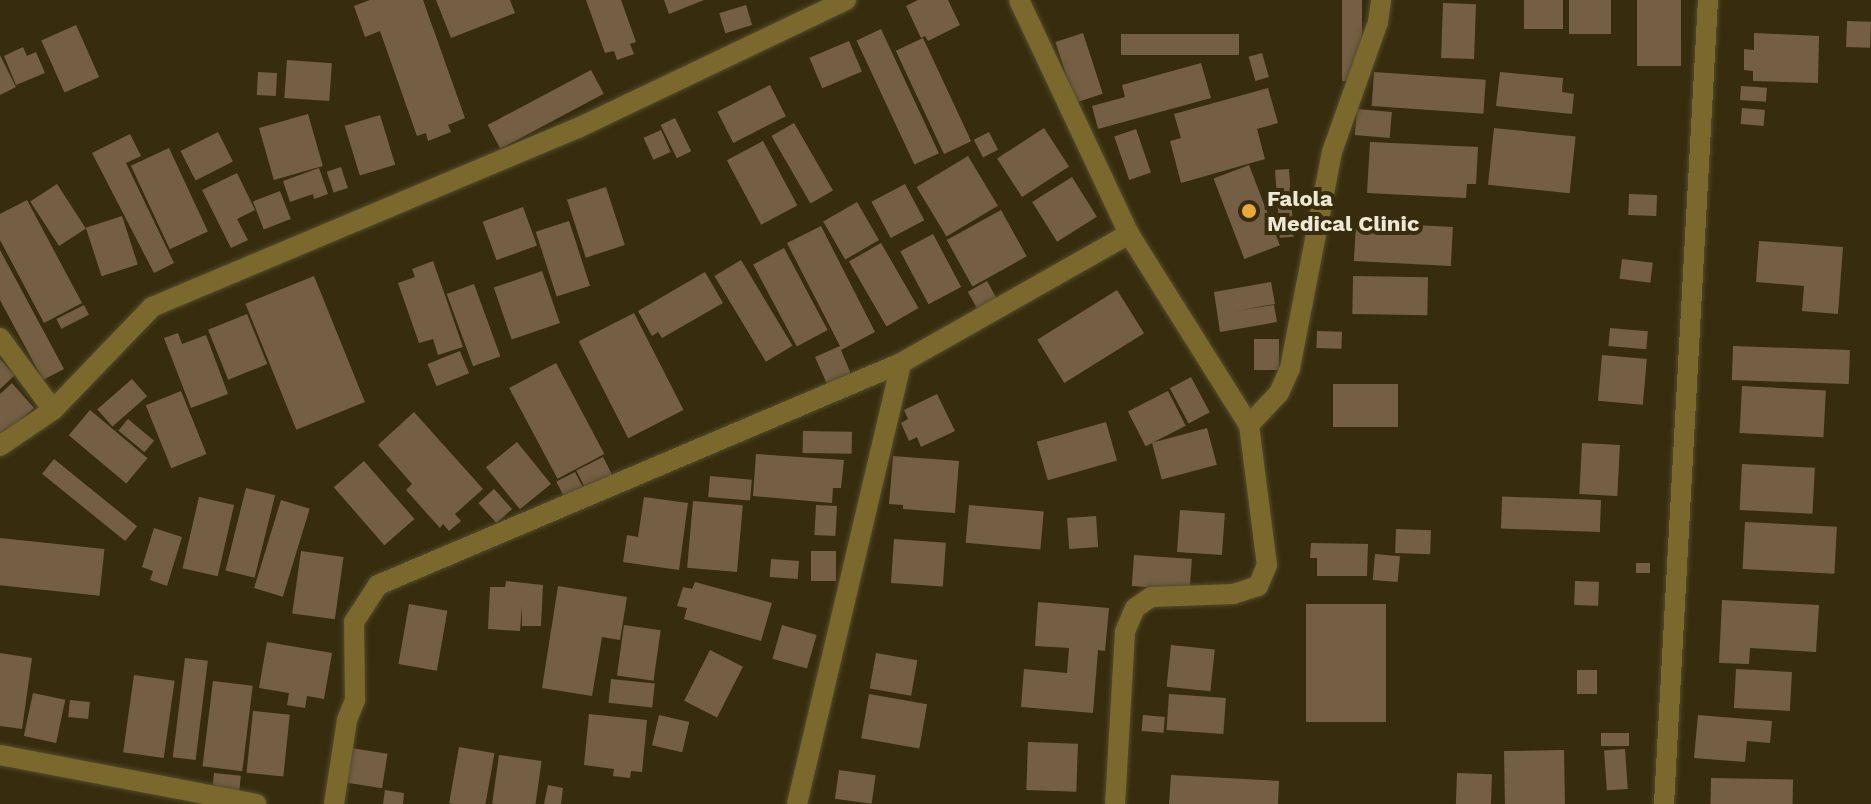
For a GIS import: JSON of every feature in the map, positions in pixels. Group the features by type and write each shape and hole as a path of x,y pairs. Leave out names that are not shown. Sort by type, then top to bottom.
{"street":[{"path":"0,446 53,410 152,307 578,128 846,0"},
{"path":"1019,0 1129,234 1249,425 1267,565 1258,586 1234,594 1151,597 1135,608 1125,632 1115,804"},
{"path":"1249,425 1279,393 1290,368 1332,152 1378,22 1381,0"},
{"path":"1664,804 1708,0"},
{"path":"334,804 347,720 355,700 354,622 378,585 901,363 1129,234"},
{"path":"0,338 53,410"},
{"path":"797,804 901,363"},
{"path":"0,755 256,804"}],"building":[{"path":"370,0 423,0 465,118 448,125 451,132 428,141 426,133 417,136 380,31 365,37 354,6"},
{"path":"436,0 510,0 515,13 451,38"},
{"path":"586,0 621,0 636,42 630,44 634,54 617,60 614,51 605,53"},
{"path":"664,0 704,0 669,14"},
{"path":"918,0 948,0 960,25 928,41 925,36 921,38 906,6"},
{"path":"1342,0 1362,0 1362,81 1342,81"},
{"path":"1524,0 1563,0 1563,29 1524,29"},
{"path":"1569,0 1611,0 1611,34 1569,34"},
{"path":"1637,0 1681,0 1681,66 1637,66"},
{"path":"1443,3 1476,4 1474,59 1441,58"},
{"path":"746,5 752,25 725,33 719,13"},
{"path":"1847,21 1871,22 1870,48 1846,47"},
{"path":"76,25 99,77 64,93 41,40"},
{"path":"881,29 939,153 914,165 857,40"},
{"path":"1083,33 1103,94 1075,103 1055,42"},
{"path":"1754,33 1819,36 1818,83 1753,81 1753,71 1744,70 1744,49 1754,50"},
{"path":"1121,34 1239,34 1239,55 1121,55"},
{"path":"923,38 971,141 944,154 896,51"},
{"path":"849,41 862,71 822,88 809,58"},
{"path":"23,47 27,56 36,52 45,73 16,85 4,56"},
{"path":"1262,53 1269,77 1255,81 1249,57"},
{"path":"0,55 16,87 0,95"},
{"path":"287,60 332,63 329,101 284,98"},
{"path":"1201,63 1211,98 1098,129 1092,106 1125,97 1122,85"},
{"path":"591,70 604,94 500,149 488,125"},
{"path":"258,72 277,73 276,96 257,95"},
{"path":"1374,72 1486,80 1483,114 1372,106"},
{"path":"1500,72 1563,78 1562,92 1574,94 1572,114 1496,106"},
{"path":"770,85 786,116 733,143 717,112"},
{"path":"1741,86 1767,88 1766,102 1740,100"},
{"path":"1268,88 1278,123 1257,129 1265,159 1181,183 1170,141 1181,138 1174,114"},
{"path":"1742,108 1765,110 1764,126 1741,124"},
{"path":"1357,109 1392,112 1390,138 1355,135"},
{"path":"308,114 323,166 274,180 259,128"},
{"path":"380,115 395,165 360,176 345,126"},
{"path":"675,118 691,151 677,158 661,125"},
{"path":"794,123 833,191 810,204 771,136"},
{"path":"1044,128 1069,167 1022,197 997,158"},
{"path":"1494,128 1576,137 1570,193 1488,185"},
{"path":"1136,129 1151,172 1129,180 1114,136"},
{"path":"661,130 671,152 653,160 644,138"},
{"path":"218,132 233,161 196,180 181,151"},
{"path":"989,132 998,150 983,158 974,140"},
{"path":"130,134 141,156 126,163 174,263 154,273 92,153"},
{"path":"763,141 797,205 761,225 727,160"},
{"path":"1370,142 1478,147 1476,184 1467,184 1466,198 1367,193"},
{"path":"169,148 208,231 170,249 131,166"},
{"path":"968,156 998,206 946,237 917,187"},
{"path":"1249,165 1280,245 1244,259 1214,179"},
{"path":"341,167 348,188 334,193 327,172"},
{"path":"319,168 328,194 314,199 313,194 290,202 283,181"},
{"path":"1289,169 1294,237 1280,238 1275,170"},
{"path":"237,173 255,210 237,219 248,240 231,248 202,190"},
{"path":"1072,177 1097,217 1057,242 1032,202"},
{"path":"57,184 86,228 59,246 30,201"},
{"path":"905,184 924,220 891,238 871,202"},
{"path":"606,187 625,245 586,258 567,200"},
{"path":"280,191 291,219 264,229 253,201"},
{"path":"1629,194 1657,195 1656,216 1628,215"},
{"path":"27,200 82,303 44,323 0,240 0,214"},
{"path":"857,202 879,240 845,260 823,222"},
{"path":"523,207 537,246 497,260 483,222"},
{"path":"1001,210 1027,256 972,286 947,240"},
{"path":"122,216 138,265 102,276 86,228"},
{"path":"569,221 590,286 557,296 536,232"},
{"path":"1356,222 1453,227 1451,266 1354,261"},
{"path":"821,226 875,332 841,350 851,374 827,384 815,357 840,346 787,243"},
{"path":"933,234 961,287 928,304 900,251"},
{"path":"1759,241 1843,247 1838,314 1802,311 1804,286 1756,282"},
{"path":"881,243 918,308 886,326 849,262"},
{"path":"784,248 828,330 797,347 753,264"},
{"path":"0,250 64,369 43,380 0,300"},
{"path":"1622,259 1653,263 1650,283 1620,279"},
{"path":"741,260 793,346 766,362 714,276"},
{"path":"433,261 463,347 438,355 433,339 419,343 398,283 415,277 412,269"},
{"path":"542,271 560,323 512,340 494,288"},
{"path":"705,272 723,303 662,338 658,332 652,336 638,311"},
{"path":"314,276 365,402 296,430 245,304"},
{"path":"1353,276 1428,277 1427,315 1352,314"},
{"path":"987,281 997,299 978,310 968,292"},
{"path":"1271,282 1275,304 1235,311 1274,305 1277,322 1220,332 1214,292"},
{"path":"474,284 500,356 473,366 447,294"},
{"path":"1117,290 1144,333 1064,383 1037,340"},
{"path":"84,305 89,315 61,329 56,319"},
{"path":"634,313 683,410 628,438 579,341"},
{"path":"247,314 267,364 228,380 208,330"},
{"path":"1610,328 1648,331 1646,349 1608,346"},
{"path":"1317,331 1342,332 1341,349 1316,348"},
{"path":"178,333 182,344 206,335 228,394 191,408 164,338"},
{"path":"1254,339 1279,339 1279,370 1254,370"},
{"path":"1733,346 1850,350 1849,384 1732,380"},
{"path":"460,351 469,373 437,386 428,364"},
{"path":"1602,355 1647,359 1643,405 1598,401"},
{"path":"0,359 15,375 0,389"},
{"path":"556,363 604,454 558,479 509,388"},
{"path":"1191,377 1210,412 1189,424 1170,388"},
{"path":"132,379 147,396 112,427 97,409"},
{"path":"12,383 34,408 0,438 0,394"},
{"path":"1333,384 1398,384 1398,427 1333,427"},
{"path":"1742,386 1826,390 1823,437 1740,433"},
{"path":"181,391 206,454 171,468 146,405"},
{"path":"1168,391 1186,426 1146,446 1128,411"},
{"path":"937,394 955,431 921,447 917,437 909,441 901,423 908,419 904,410"},
{"path":"90,410 147,458 126,483 69,435"},
{"path":"414,412 483,489 455,514 461,521 449,531 443,524 440,528 406,490 412,484 378,445"},
{"path":"128,419 154,441 144,452 118,430"},
{"path":"1106,422 1117,460 1048,480 1037,442"},
{"path":"1207,428 1217,465 1162,479 1152,443"},
{"path":"803,431 852,432 852,454 803,453"},
{"path":"517,442 551,484 520,509 486,467"},
{"path":"1582,443 1620,445 1617,496 1579,494"},
{"path":"756,454 844,460 841,488 833,488 832,503 753,496"},
{"path":"893,456 959,461 955,513 903,509 903,505 889,504"},
{"path":"603,457 612,475 585,488 576,471"},
{"path":"54,459 137,526 125,541 42,474"},
{"path":"364,461 415,519 384,545 334,487"},
{"path":"1742,464 1815,468 1812,514 1740,510"},
{"path":"575,472 583,488 564,498 556,482"},
{"path":"710,476 752,480 750,501 708,497"},
{"path":"246,488 275,495 255,578 225,570"},
{"path":"494,489 512,509 496,523 478,503"},
{"path":"199,497 234,505 218,576 183,568"},
{"path":"644,497 688,503 679,570 623,562 627,535 638,537"},
{"path":"1502,497 1601,500 1600,532 1501,529"},
{"path":"281,500 310,509 283,597 254,588"},
{"path":"693,501 743,505 737,572 687,568"},
{"path":"816,505 837,506 835,536 814,535"},
{"path":"969,505 1044,512 1040,549 966,543"},
{"path":"1180,510 1225,513 1222,555 1177,552"},
{"path":"1096,516 1098,547 1069,549 1067,518"},
{"path":"1745,522 1837,527 1834,574 1743,569"},
{"path":"154,528 182,537 167,586 150,580 153,571 142,567"},
{"path":"1396,529 1431,530 1430,554 1395,553"},
{"path":"0,538 104,549 100,596 0,585"},
{"path":"894,539 946,543 943,587 891,583"},
{"path":"1311,543 1368,544 1367,576 1317,576 1317,558 1310,558"},
{"path":"301,551 344,557 335,619 292,613"},
{"path":"811,551 836,551 836,581 811,581"},
{"path":"1375,554 1400,556 1398,582 1373,580"},
{"path":"1134,555 1192,559 1190,590 1132,586"},
{"path":"771,559 799,561 798,579 770,577"},
{"path":"1636,563 1650,563 1650,573 1636,573"},
{"path":"506,581 543,585 541,626 522,626 522,606 520,631 488,629 490,587 505,587"},
{"path":"1575,581 1599,582 1598,606 1574,605"},
{"path":"695,582 772,603 761,641 684,619 687,608 677,606 683,587 692,589"},
{"path":"558,586 627,597 620,640 602,637 592,696 542,688"},
{"path":"1722,600 1819,605 1816,652 1750,648 1749,664 1719,663"},
{"path":"1038,602 1109,608 1105,651 1098,650 1093,713 1021,707 1024,669 1067,673 1069,648 1035,646"},
{"path":"409,604 447,611 437,671 398,664"},
{"path":"1306,604 1386,604 1386,722 1306,722"},
{"path":"624,625 661,630 654,681 617,676"},
{"path":"782,625 817,635 807,669 772,659"},
{"path":"267,642 332,653 324,699 307,696 305,708 287,705 289,693 259,688"},
{"path":"1171,645 1215,650 1210,691 1167,687"},
{"path":"710,650 743,667 717,718 684,701"},
{"path":"0,653 32,658 22,729 0,726"},
{"path":"876,653 917,660 911,696 870,688"},
{"path":"185,658 208,661 196,760 173,757"},
{"path":"1736,669 1792,672 1790,711 1734,708"},
{"path":"1577,670 1597,670 1597,694 1577,694"},
{"path":"134,675 175,681 164,758 123,752"},
{"path":"611,679 655,684 652,707 608,703"},
{"path":"213,681 253,686 242,771 203,766"},
{"path":"33,693 65,700 56,743 24,736"},
{"path":"869,694 927,704 919,749 861,738"},
{"path":"1169,694 1226,698 1223,734 1166,730"},
{"path":"70,700 90,702 88,719 68,717"},
{"path":"253,711 290,715 283,777 247,773"},
{"path":"589,714 647,720 642,772 631,771 630,778 613,776 614,769 584,765"},
{"path":"659,715 689,722 682,752 652,745"},
{"path":"1143,715 1165,717 1164,733 1142,731"},
{"path":"1698,715 1772,721 1770,743 1747,741 1745,762 1694,758"},
{"path":"1601,733 1629,733 1629,746 1601,746"},
{"path":"1028,742 1078,744 1076,792 1026,790"},
{"path":"459,747 494,753 486,804 449,803"},
{"path":"351,748 388,754 382,788 346,783"},
{"path":"1625,749 1628,789 1607,790 1604,750"},
{"path":"1564,750 1565,804 1505,804 1504,751"},
{"path":"499,755 542,761 536,804 492,804"},
{"path":"839,770 876,775 872,804 835,799"},
{"path":"214,773 241,776 239,797 212,794"},
{"path":"1457,773 1492,774 1491,804 1456,804"},
{"path":"1171,775 1279,781 1278,804 1169,804"},
{"path":"1711,778 1793,779 1793,804 1711,804"},
{"path":"548,785 563,788 561,804 544,804"},
{"path":"385,790 404,793 403,804 383,804"}],"place":[{"name":"Falola Medical Clinic","path":"1249,211"}]}
